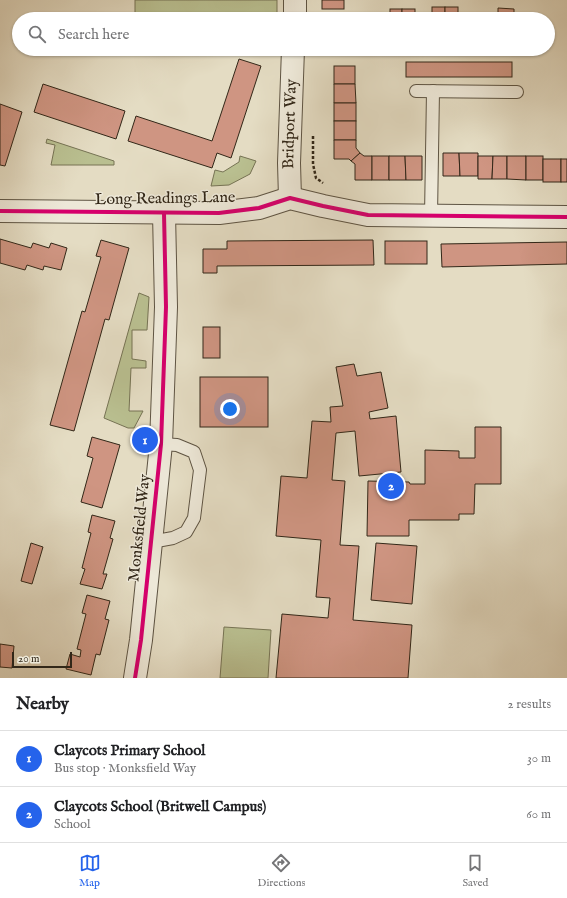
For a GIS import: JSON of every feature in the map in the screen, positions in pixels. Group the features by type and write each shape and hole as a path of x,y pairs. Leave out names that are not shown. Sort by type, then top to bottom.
{"street":[{"path":"295,0 295,12"},
{"name":"Bridport Way","path":"290,198 289,163 294,56"},
{"path":"290,198 368,215 567,217"},
{"name":"Long Readings Lane","path":"0,211 219,213 259,208 290,198"},
{"name":"Monksfield Way","path":"135,678 161,444 166,307 164,213"}],"lane":[{"path":"416,91 517,92"},
{"path":"431,216 433,91"},
{"path":"151,542 173,538 186,532 194,518 200,470 194,452 177,445 161,444"}],"path":[{"path":"313,134 313,164 316,178 325,185"}],"green space":[{"path":"135,0 277,0 277,12 135,12"},
{"path":"47,139 114,161 114,165 51,165 55,145 46,143"},
{"path":"240,156 256,161 250,174 229,185 211,186 215,170 223,172 239,162"},
{"path":"139,293 149,297 147,330 132,330 132,359 146,361 146,368 131,368 129,411 143,411 134,428 128,428 104,418"},
{"path":"224,627 271,630 268,678 220,678"}],"building":[{"path":"322,0 344,0 344,9 322,9"},
{"path":"432,7 445,7 445,12 432,12"},
{"path":"445,7 458,7 458,12 445,12"},
{"path":"498,8 514,9 514,12 498,12"},
{"path":"390,9 402,9 402,12 390,12"},
{"path":"402,9 415,9 415,12 402,12"},
{"path":"239,59 261,66 231,158 217,153 212,168 128,141 136,116 212,141"},
{"path":"406,62 512,62 512,77 406,77"},
{"path":"334,66 355,66 355,84 334,84"},
{"path":"43,84 125,111 116,139 34,112"},
{"path":"334,84 355,84 356,103 334,103"},
{"path":"334,103 356,103 356,121 334,121"},
{"path":"0,104 22,112 5,166 0,165"},
{"path":"334,121 356,121 356,140 334,140"},
{"path":"334,140 356,140 356,148 360,153 351,161 349,159 334,159"},
{"path":"360,153 364,156 372,156 372,180 355,180 355,164 351,161"},
{"path":"443,153 459,153 460,176 443,176"},
{"path":"459,153 478,153 478,176 460,176"},
{"path":"372,156 389,156 389,180 372,180"},
{"path":"389,156 405,156 406,180 389,180"},
{"path":"405,156 422,156 422,180 406,180"},
{"path":"478,156 493,156 492,179 478,179"},
{"path":"493,156 507,156 507,179 492,179"},
{"path":"507,156 526,156 526,180 507,179"},
{"path":"526,156 543,156 543,180 526,180"},
{"path":"543,159 561,159 561,182 543,182"},
{"path":"561,159 567,159 567,182 561,182"},
{"path":"0,239 31,248 33,243 49,248 51,243 67,248 61,270 44,266 43,270 27,265 25,270 0,263"},
{"path":"101,240 129,248 109,320 105,319 74,431 50,425 82,311 85,312 101,257 96,256"},
{"path":"373,240 374,265 217,266 217,273 203,273 203,249 227,249 227,241"},
{"path":"385,241 427,241 427,264 385,264"},
{"path":"567,242 567,264 442,267 441,244"},
{"path":"203,327 220,327 220,358 203,358"},
{"path":"354,364 357,376 381,372 388,408 369,412 370,419 396,416 401,472 359,476 355,431 336,433 332,480 345,481 340,545 359,546 353,620 412,625 408,678 276,678 282,614 328,618 330,598 316,597 321,540 276,536 281,476 307,478 312,421 331,422 330,407 343,406 336,367"},
{"path":"200,377 268,377 268,427 200,427"},
{"path":"475,427 501,427 501,484 475,484 474,514 459,514 459,520 409,520 409,536 367,536 368,481 425,484 425,450 459,451 459,458 475,458"},
{"path":"92,437 120,445 102,508 81,502 93,458 87,456"},
{"path":"92,515 115,521 110,538 113,539 103,574 107,574 102,589 80,584 85,569 82,568 91,533 88,532"},
{"path":"31,543 43,547 32,584 21,581"},
{"path":"376,543 417,546 412,604 371,600"},
{"path":"87,595 110,601 105,619 109,620 100,655 96,654 91,675 66,669 70,654 80,657 81,650 77,649 86,614 82,613"},
{"path":"0,644 14,646 12,668 0,667"}],"cycle path":[{"path":"0,211 219,213 259,208 290,198 368,215 567,217"},
{"path":"135,678 141,640 161,444 166,307 164,213"}],"place":[{"name":"Claycots Primary School","path":"145,440"},
{"name":"Claycots School (Britwell Campus)","path":"391,486"}]}
